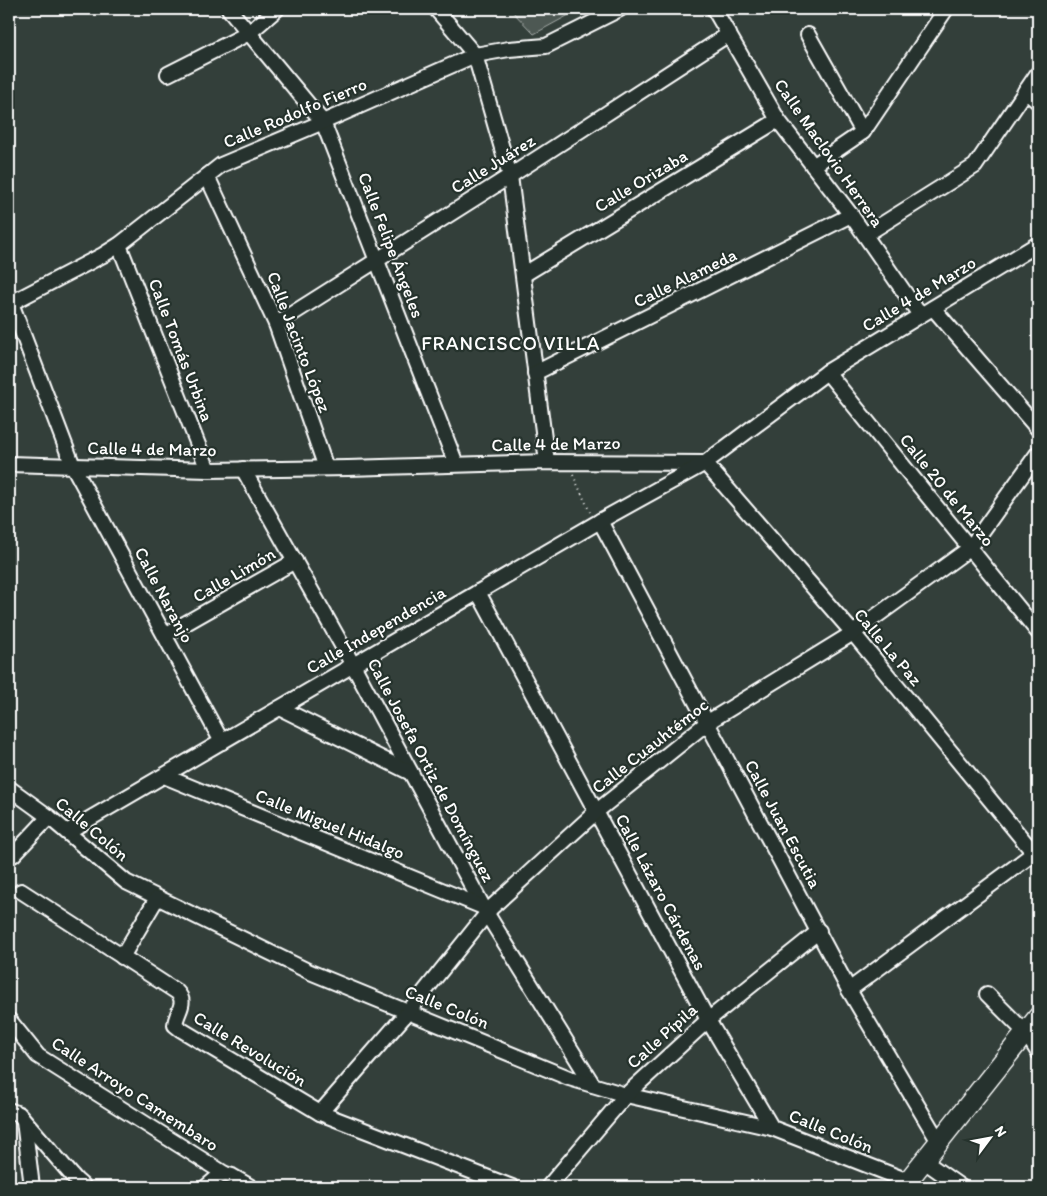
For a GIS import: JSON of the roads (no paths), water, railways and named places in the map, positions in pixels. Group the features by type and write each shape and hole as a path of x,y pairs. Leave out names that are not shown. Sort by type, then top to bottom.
{"street":[{"name":"Calle Felipe Ángeles","path":"229,9 323,122 456,464"},
{"path":"168,74 249,33 277,9"},
{"path":"436,9 475,55 510,176 547,462"},
{"name":"Calle Rodolfo Fierro","path":"10,303 119,245 221,165 475,55 509,49 546,46 620,9"},
{"name":"Calle Maclovio Herrera","path":"714,9 778,120 865,235 920,315"},
{"path":"813,166 863,132 946,9"},
{"name":"Calle Juárez","path":"276,324 510,176 729,34"},
{"path":"808,35 863,132"},
{"path":"865,235 975,166 1038,73"},
{"path":"1026,91 1038,102"},
{"name":"Calle Orizaba","path":"523,275 778,120"},
{"name":"Calle Jacinto López","path":"207,176 276,324 326,468"},
{"name":"Calle Alameda","path":"535,373 851,216"},
{"name":"Calle 4 de Marzo","path":"9,464 208,470 547,462 705,463 827,372 1038,244"},
{"name":"Calle Tomás Urbina","path":"119,245 208,470"},
{"name":"Calle Naranjo","path":"10,303 74,466 222,742"},
{"path":"933,308 1038,429"},
{"name":"Calle 20 de Marzo","path":"827,372 1038,632"},
{"name":"Calle Cuauhtémoc","path":"320,1113 408,1012 485,911 492,907 597,811 708,722 853,633 970,548 1038,453"},
{"name":"Calle Independencia","path":"67,832 600,521 705,463"},
{"name":"Calle La Paz","path":"705,463 853,633 1036,855"},
{"name":"Calle Josefa Ortiz de Domínguez","path":"244,469 353,665 485,911 593,1085"},
{"name":"Calle Juan Escutia","path":"600,521 849,990 939,1142"},
{"name":"Calle Limón","path":"165,635 295,561"},
{"name":"Calle Lázaro Cárdenas","path":"478,592 708,1020 772,1128"},
{"path":"280,708 411,773"},
{"name":"Calle Miguel Hidalgo","path":"164,776 485,911"},
{"name":"Calle Colón","path":"9,788 49,816 126,882 310,972 569,1078 626,1095 772,1128 905,1184"},
{"path":"13,855 49,816"},
{"path":"849,990 1036,855"},
{"name":"Calle Revolución","path":"22,891 177,992 182,997 182,1004 175,1025 180,1029 320,1113 512,1187"},
{"path":"122,957 157,898"},
{"name":"Calle Pípila","path":"548,1187 626,1095 708,1020 818,931"},
{"path":"987,994 1026,1033 1038,1052"},
{"path":"905,1184 1038,1017"},
{"name":"Calle Arroyo Camembaro","path":"9,1020 38,1056 225,1174 251,1187"},
{"path":"9,1110 19,1114 84,1187"},
{"path":"24,1121 32,1187"},
{"path":"924,1161 961,1187"},
{"path":"206,1187 219,1176 225,1174"}],"district":[{"name":"FRANCISCO VILLA","path":"511,343"}]}
